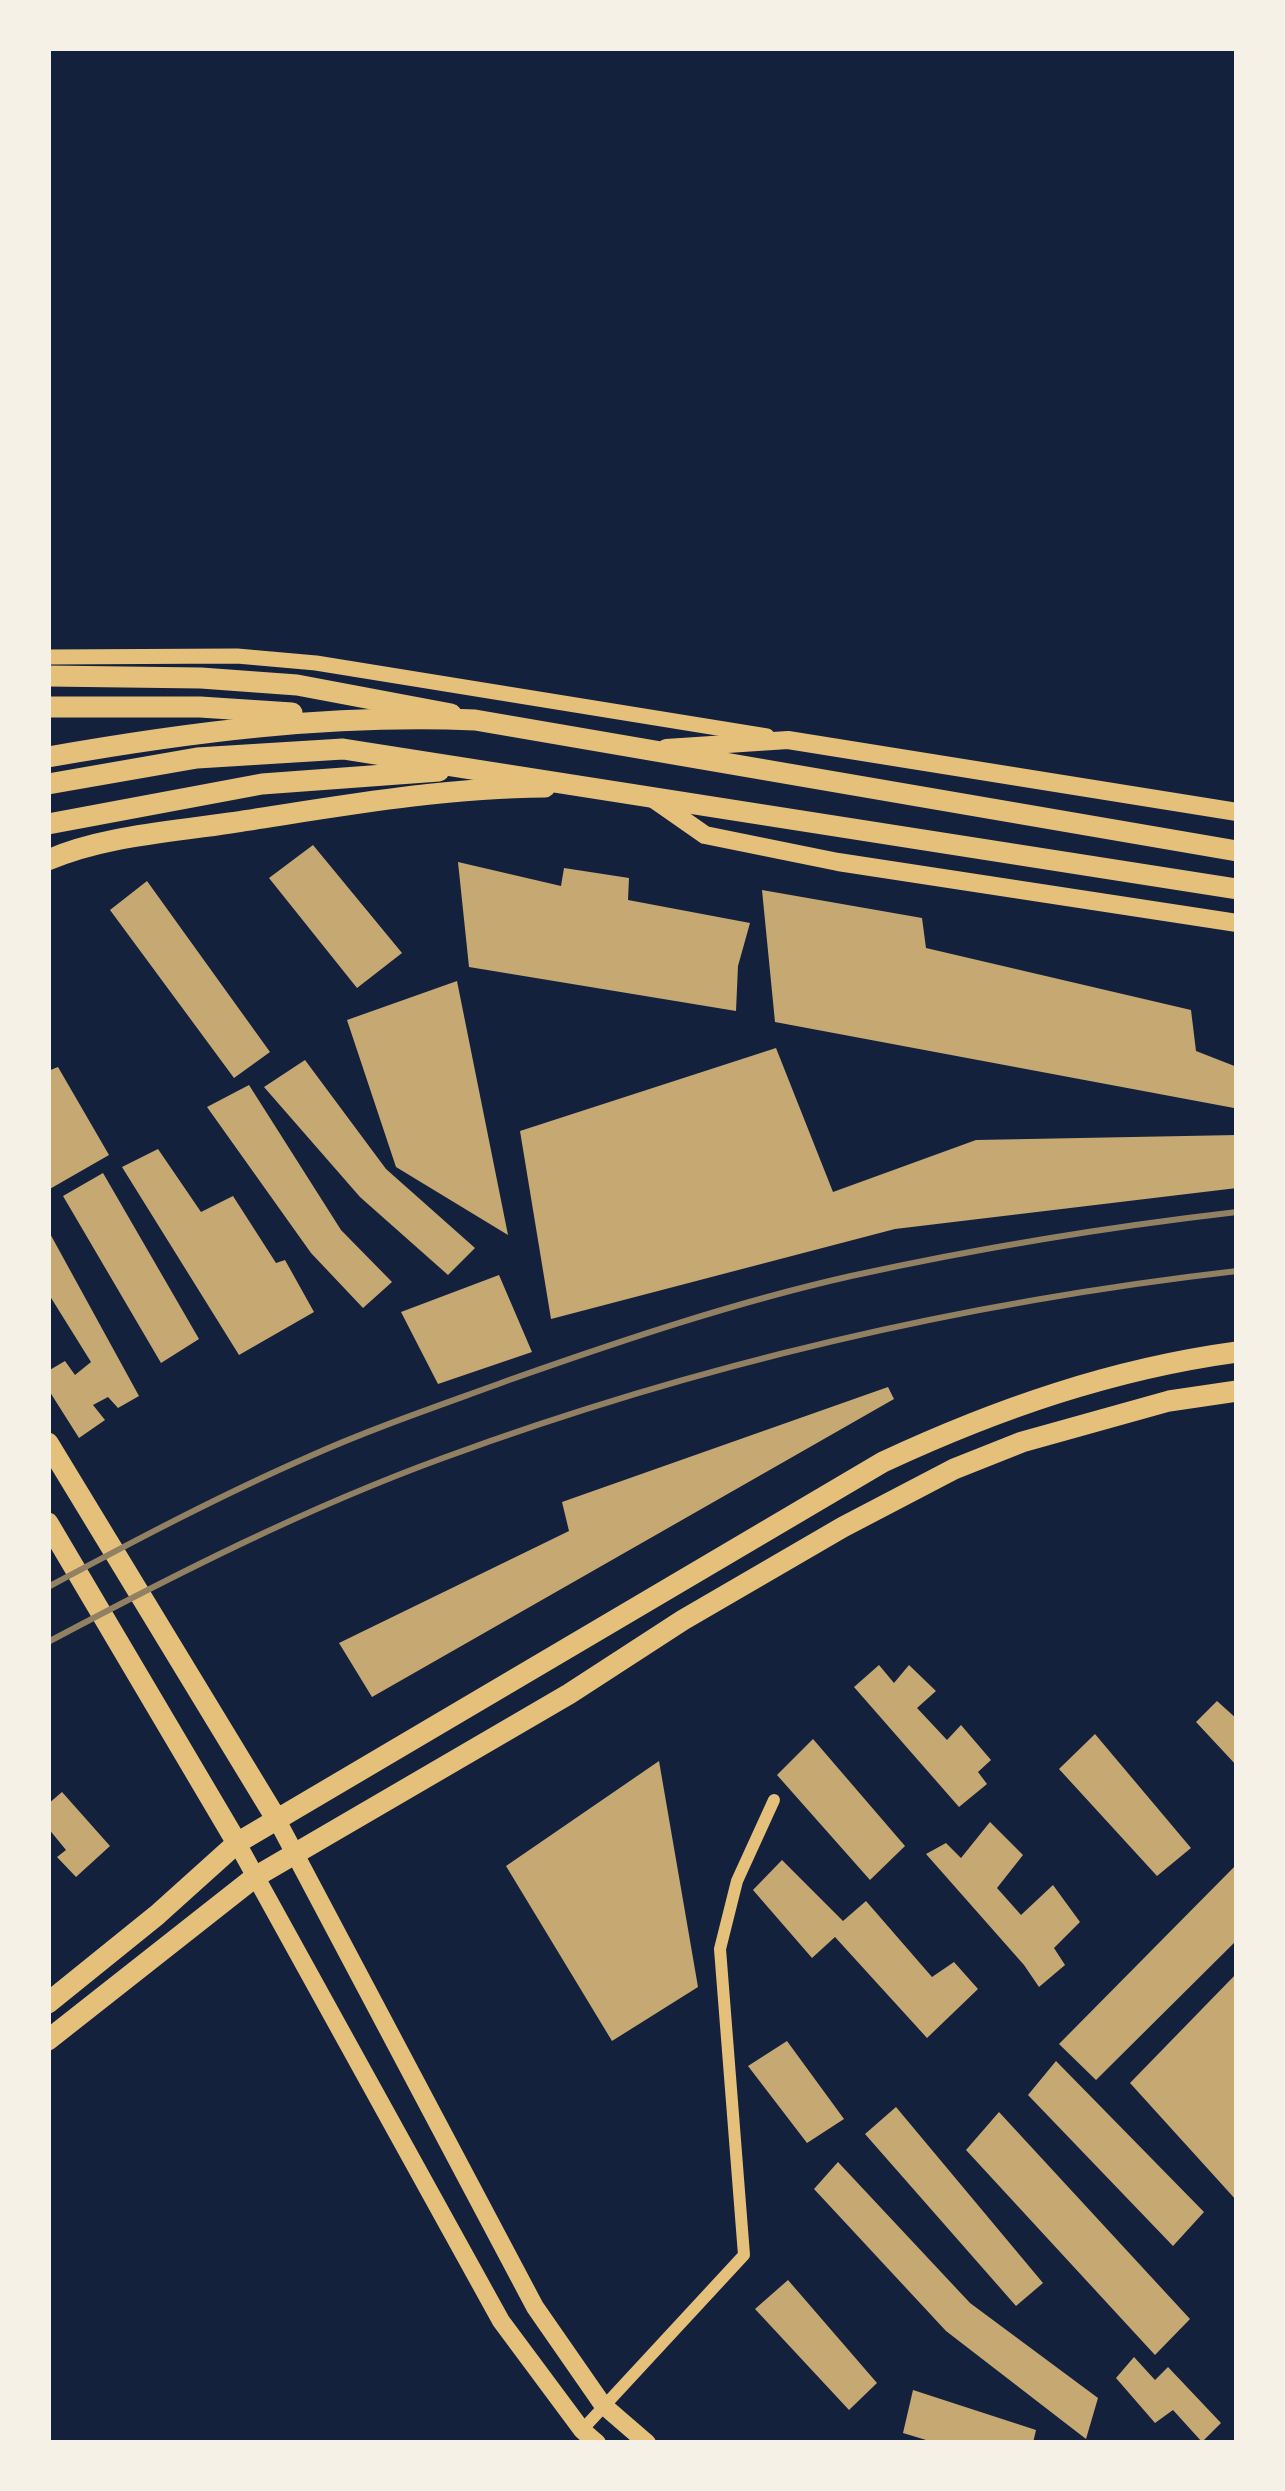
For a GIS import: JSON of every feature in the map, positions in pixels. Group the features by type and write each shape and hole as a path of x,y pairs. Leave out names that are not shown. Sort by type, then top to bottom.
{"main road":[{"path":"48,676 297,685 1237,851"},
{"path":"48,707 257,709 346,719"},
{"path":"48,757 242,727 346,719 475,720"},
{"path":"655,748 788,740 1237,812"},
{"path":"48,784 197,758 343,749 1237,889"},
{"path":"48,824 262,784 479,768"},
{"path":"48,860 134,838 407,795 586,787"},
{"path":"652,798 705,836 838,862 1237,923"},
{"path":"48,2003 157,1916 237,1843 883,1462 961,1426 1101,1378 1237,1352"},
{"path":"48,2040 255,1877 427,1779 796,1553 954,1469 1096,1419 1168,1401 1237,1391"},
{"path":"48,1444 277,1820 536,2307 603,2405 647,2443"},
{"path":"48,1523 205,1786 501,2321 589,2436"}],"street":[{"path":"48,657 237,656 316,663 788,740"},
{"path":"589,2436 603,2405 744,2255 720,1948 737,1882 774,1800"}],"building":[{"path":"313,845 402,953 357,988 269,878"},
{"path":"458,862 561,886 564,868 629,878 628,900 750,923 738,966 736,1011 469,967"},
{"path":"147,881 270,1052 234,1078 110,910"},
{"path":"762,890 922,918 926,948 1191,1010 1196,1051 1237,1067 1234,1108 775,1022"},
{"path":"457,981 508,1235 396,1167 347,1020"},
{"path":"776,1048 833,1192 976,1140 1237,1135 1237,1188 895,1229 551,1319 520,1131"},
{"path":"305,1060 386,1169 475,1248 448,1275 360,1197 264,1087"},
{"path":"58,1067 109,1155 48,1190 48,1071"},
{"path":"249,1085 341,1230 392,1282 363,1308 311,1253 207,1107"},
{"path":"158,1149 201,1212 233,1196 276,1263 285,1260 314,1312 239,1355 122,1167"},
{"path":"103,1173 199,1339 161,1363 63,1196"},
{"path":"48,1230 139,1396 118,1408 108,1397 93,1405 105,1420 79,1438 48,1389 48,1371 65,1361 75,1375 91,1362 48,1293"},
{"path":"499,1275 532,1352 438,1384 401,1312"},
{"path":"888,1387 894,1399 372,1697 339,1643 569,1531 562,1502"},
{"path":"879,1665 894,1683 909,1665 936,1691 917,1708 947,1740 961,1725 991,1760 978,1772 987,1784 959,1807 854,1687"},
{"path":"1217,1701 1237,1719 1237,1766 1196,1722"},
{"path":"1095,1734 1191,1848 1157,1876 1059,1769"},
{"path":"813,1739 905,1846 870,1880 777,1775"},
{"path":"659,1761 698,1987 612,2041 506,1866"},
{"path":"62,1792 110,1846 76,1877 57,1857 66,1850 48,1828 48,1804"},
{"path":"990,1822 1023,1855 997,1888 1021,1915 1053,1885 1080,1922 1054,1948 1065,1965 1039,1987 926,1854 946,1843 961,1858"},
{"path":"782,1860 843,1921 866,1901 932,1977 954,1962 978,1989 927,2038 835,1937 812,1958 753,1890"},
{"path":"1237,1864 1237,1940 1096,2080 1059,2044"},
{"path":"1237,1973 1237,2201 1130,2083"},
{"path":"787,2041 844,2119 807,2143 748,2066"},
{"path":"1056,2061 1204,2212 1173,2246 1028,2095"},
{"path":"896,2107 1043,2283 1016,2306 865,2134"},
{"path":"999,2112 1190,2319 1155,2355 966,2150"},
{"path":"838,2162 970,2303 1098,2398 1086,2439 946,2331 814,2189"},
{"path":"788,2280 877,2383 849,2410 755,2309"},
{"path":"1134,2357 1155,2380 1168,2367 1221,2423 1202,2442 1173,2410 1155,2423 1116,2378"},
{"path":"913,2390 1036,2430 1033,2443 936,2443 903,2433"}],"railway":[{"path":"48,1587 209,1503 333,1446 680,1323 899,1266 1043,1239 1237,1212"},
{"path":"48,1642 341,1498 637,1393 934,1319 1237,1271"}]}
